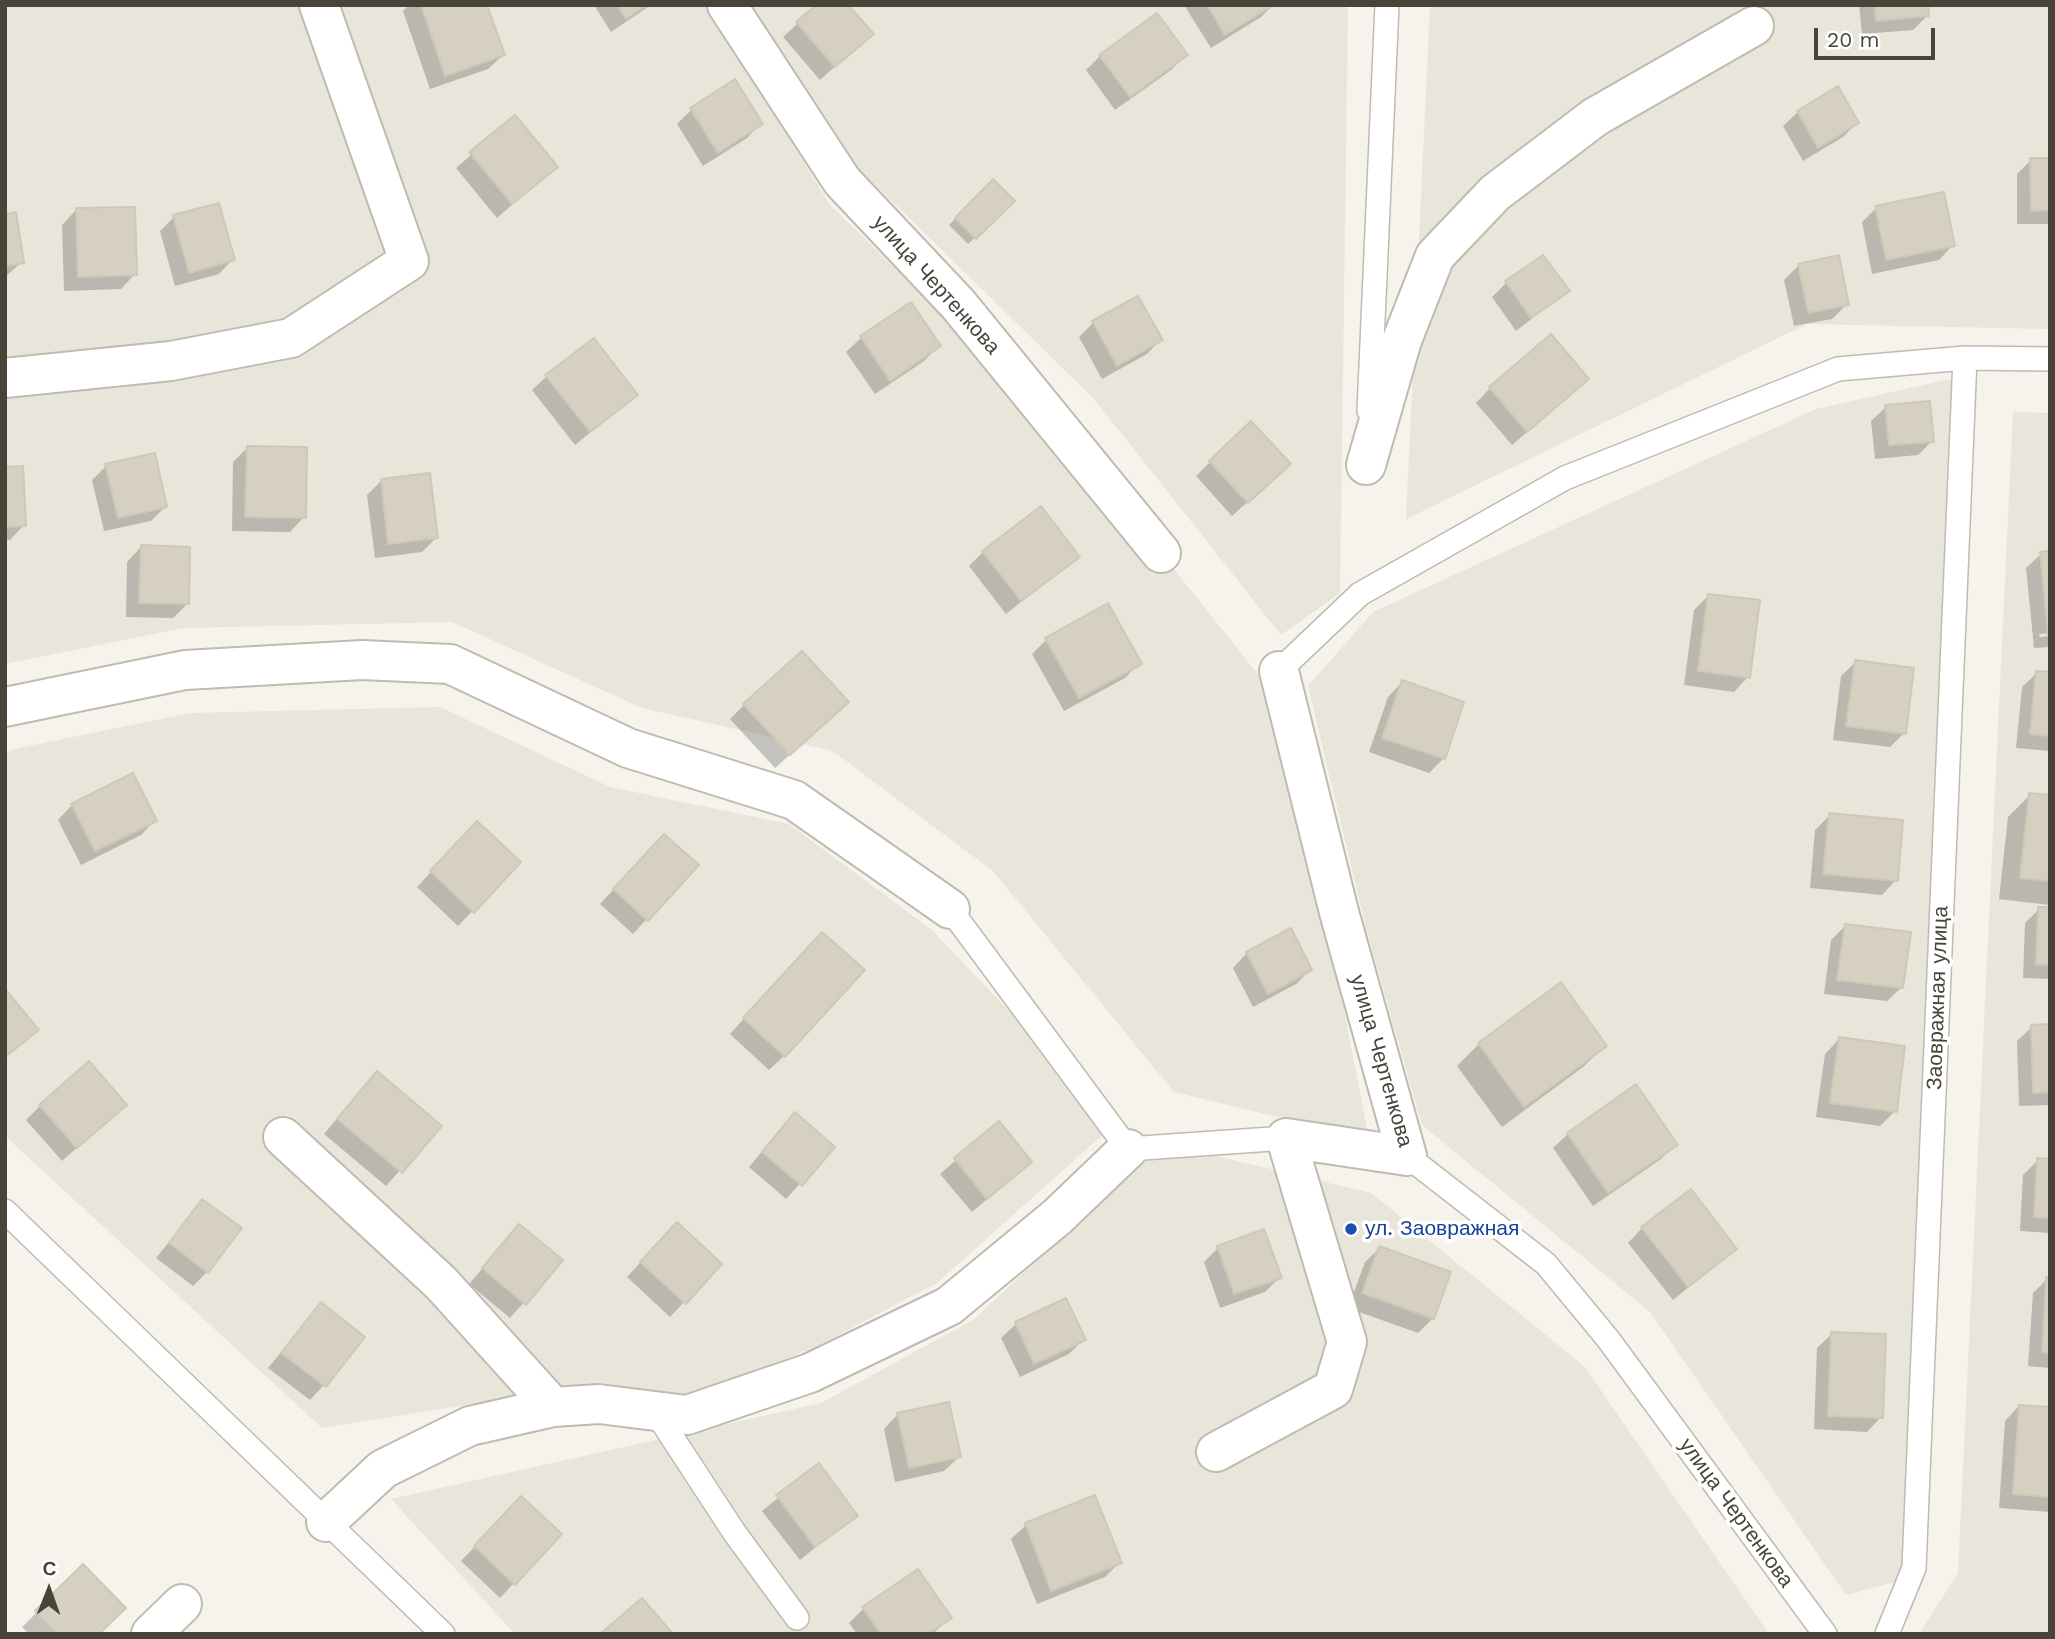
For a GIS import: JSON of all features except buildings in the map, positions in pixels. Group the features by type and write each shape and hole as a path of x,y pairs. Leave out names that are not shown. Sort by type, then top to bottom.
{"street":[{"path":"5,378 171,361 291,338 408,261 319,5"},
{"name":"улица Чертенкова","path":"727,5 842,181 958,304 1161,553"},
{"path":"1366,465 1402,340 1434,256 1495,192 1595,117 1754,26"},
{"path":"5,707 185,670 362,660 450,664 628,748 794,800 950,909"},
{"name":"улица Чертенкова","path":"1279,671 1339,912 1407,1156"},
{"path":"283,1137 441,1283 552,1408"},
{"path":"1216,1451 1333,1389 1347,1342 1286,1138 1407,1156"},
{"path":"326,1522 383,1469 470,1426 552,1408 599,1404 687,1415 810,1373 949,1306 1057,1217 1128,1149"},
{"path":"151,1634 182,1604"}],"lane":[{"path":"1366,465 1387,5"},
{"path":"1279,671 1360,594 1564,478 1838,369 1965,358 2050,359"},
{"name":"Заовражная улица","path":"1886,1634 1914,1568 1965,358"},
{"path":"950,909 1128,1149 1286,1138"},
{"name":"улица Чертенкова","path":"1407,1156 1477,1207 1546,1264 1608,1339 1825,1634"},
{"path":"5,1211 443,1634"},
{"path":"654,1411 734,1532 797,1618"}],"shaded area":[{"path":"5,5 709,5 830,205 1065,433 1269,688 1330,939 1369,1139 1174,1092 993,871 833,751 642,708 452,622 183,628 5,664"},
{"path":"752,5 1348,5 1340,593 1281,635 1095,400 851,161"},
{"path":"1430,5 2050,5 2050,329 1807,324 1406,519"},
{"path":"1968,375 1917,1576 1846,1595 1650,1312 1422,1125 1367,932 1308,686 1373,612 1816,409"},
{"path":"2013,412 2050,413 2050,1634 1919,1634 1958,1573"},
{"path":"440,707 610,787 789,824 932,930 1116,1123 937,1283 815,1347 688,1398 603,1383 322,1428 5,1136 5,754 14,749 191,713"},
{"path":"1162,1143 1371,1193 1584,1366 1769,1634 515,1634 391,1499 821,1403 973,1320"}],"place":[{"name":"ул. Заовражная","path":"1351,1229"}]}
